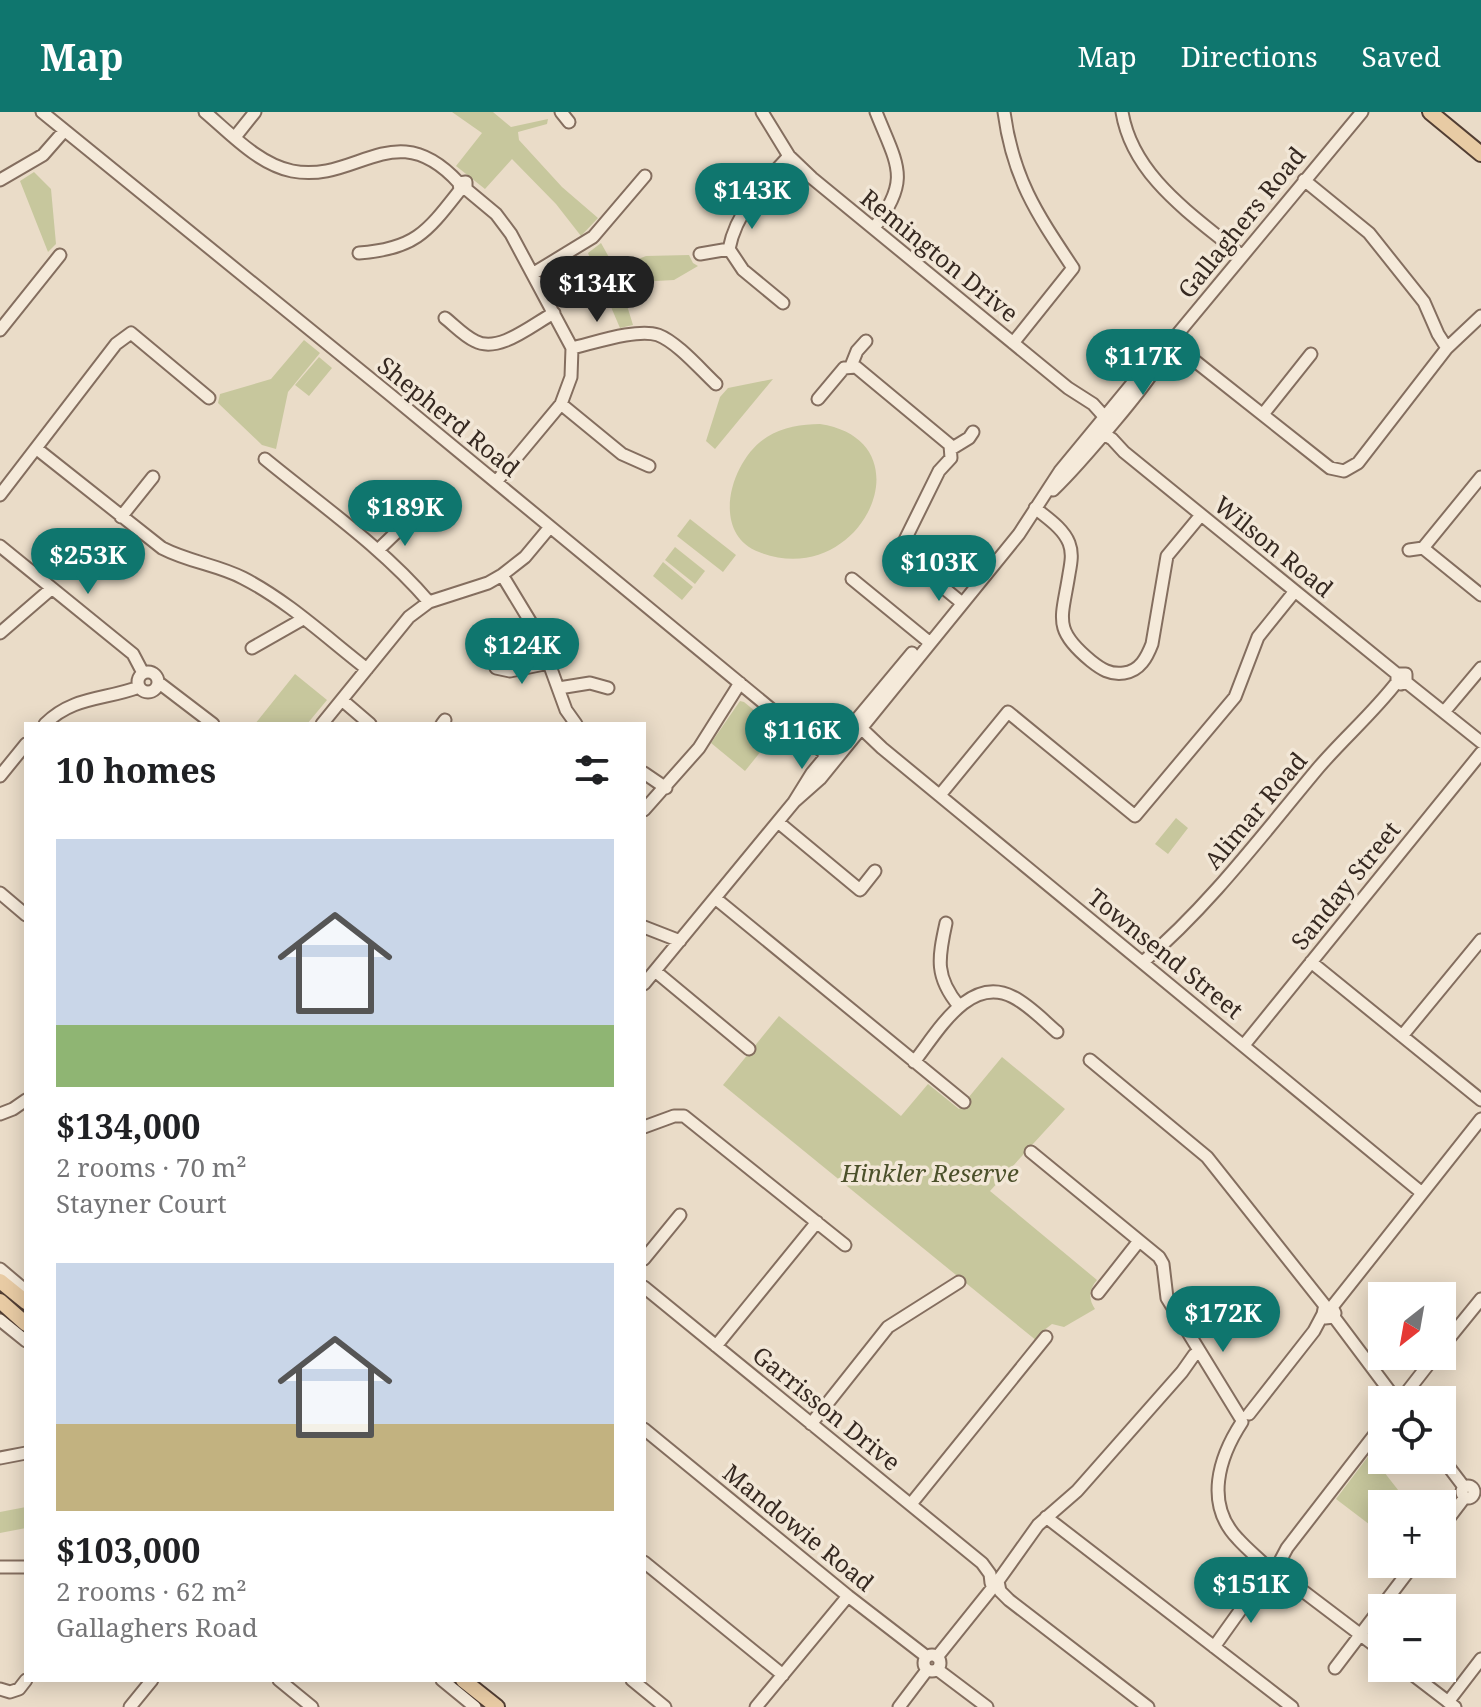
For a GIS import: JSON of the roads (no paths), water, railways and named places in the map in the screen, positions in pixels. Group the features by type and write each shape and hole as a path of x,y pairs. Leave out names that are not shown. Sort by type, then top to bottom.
{"main road":[{"path":"1430,112 1481,154"},
{"path":"0,1281 24,1300"},
{"path":"0,1301 24,1322"},
{"path":"466,1682 497,1707"}],"street":[{"name":"Shepherd Road","path":"42,112 830,758"},
{"path":"205,112 268,162 291,171 316,172 399,151 435,161 496,214 534,273 572,348 571,377 561,404 496,482"},
{"path":"235,137 255,112"},
{"name":"Remington Drive","path":"762,112 789,156 812,178 1068,388 1104,424"},
{"path":"874,228 894,200 899,170 876,112"},
{"path":"1004,112 1008,140 1021,183 1041,221 1073,268 1013,343"},
{"path":"1122,112 1133,145 1155,180 1242,256"},
{"name":"Gallaghers Road","path":"646,982 960,601 1013,531 1166,356 1171,342 1360,112"},
{"path":"0,180 43,155 64,131"},
{"path":"783,303 743,270 729,249 733,229 741,214 789,156"},
{"path":"534,273 593,237 645,176"},
{"path":"1304,180 1369,233 1424,302 1447,348"},
{"path":"359,253 394,249 415,239 462,187"},
{"path":"700,254 729,249"},
{"path":"0,330 60,255"},
{"path":"445,318 474,341 488,345 504,341 554,313"},
{"path":"1171,342 1330,468 1344,471 1358,463 1447,348 1481,316"},
{"path":"0,495 116,344 131,333 209,398"},
{"path":"572,348 644,333 656,335 667,340 716,384"},
{"path":"851,366 857,351 866,341"},
{"path":"1264,413 1311,354"},
{"path":"818,399 844,368 856,367 950,445 951,458 939,471 901,548 905,556 960,601"},
{"name":"Remington Drive","path":"1068,388 1093,404 1104,424"},
{"path":"561,404 622,454 649,466"},
{"name":"Wilson Road","path":"1104,424 1124,452 1481,742"},
{"path":"951,449 973,432"},
{"path":"37,449 162,548 183,559 238,575 272,594 367,669"},
{"path":"265,459 378,550 404,573 429,602"},
{"path":"121,517 153,477"},
{"path":"1409,550 1423,548 1481,477"},
{"path":"1041,500 1068,540 1072,553 1061,625 1066,638 1104,671 1115,673 1127,673 1147,658 1167,556 1201,515"},
{"path":"378,550 407,522 418,519"},
{"path":"324,722 409,617 429,602 488,583 502,575 525,557 550,527"},
{"path":"0,546 133,654 143,673"},
{"path":"1423,548 1481,595"},
{"path":"502,575 539,636 566,710 575,722"},
{"path":"852,579 927,640"},
{"path":"0,633 51,589"},
{"path":"940,795 1008,712 1135,816 1235,697 1258,637 1295,591"},
{"path":"252,648 303,619"},
{"name":"Gallaghers Road","path":"830,758 860,730 927,640"},
{"path":"496,668 510,671 549,663"},
{"path":"1444,712 1481,668"},
{"path":"143,673 153,673 158,682 210,722"},
{"path":"139,687 138,680 143,673"},
{"name":"Alimar Road","path":"1143,962 1203,906 1321,764 1400,679"},
{"path":"48,722 74,704 97,695 121,693 139,687 149,692 156,688 158,682"},
{"path":"559,688 590,683 608,688"},
{"path":"646,808 699,748 740,683"},
{"path":"342,700 368,722"},
{"name":"Townsend Street","path":"860,730 1422,1193"},
{"path":"0,776 24,746"},
{"name":"Sanday Street","path":"1244,1045 1481,753"},
{"path":"646,774 666,788"},
{"path":"778,822 860,890 875,871"},
{"path":"0,893 23,907"},
{"path":"715,898 964,1102"},
{"path":"946,923 939,956 944,987 959,1006"},
{"path":"646,928 680,941"},
{"path":"1402,1036 1481,940"},
{"path":"1311,962 1481,1100"},
{"path":"655,971 749,1049"},
{"path":"914,1062 959,1006 978,993 998,991 1016,998 1057,1032"},
{"path":"1090,1060 1207,1157 1388,1386"},
{"path":"0,1114 24,1101"},
{"path":"646,1126 674,1116 684,1116 845,1245"},
{"path":"1368,1640 1252,1552 1231,1531 1218,1491 1220,1464 1244,1417 1481,1119"},
{"path":"1031,1152 1163,1264 1167,1298 1244,1417"},
{"path":"646,1257 680,1215"},
{"path":"716,1346 817,1222"},
{"path":"1098,1293 1139,1241"},
{"path":"0,1269 24,1289"},
{"path":"811,1424 888,1327 959,1282"},
{"name":"Garrisson Drive","path":"646,1289 982,1563 993,1569 1003,1568"},
{"path":"1456,1330 1481,1299"},
{"path":"0,1320 24,1339"},
{"path":"911,1504 1046,1337"},
{"path":"992,1586 1003,1568 1046,1517 1077,1491 1182,1372 1202,1354"},
{"path":"1410,1386 1423,1370"},
{"name":"Mandowie Road","path":"646,1431 987,1707"},
{"path":"1214,1647 1368,1443"},
{"path":"0,1458 24,1453"},
{"path":"1455,1474 1471,1494"},
{"path":"1456,1511 1481,1477"},
{"path":"1046,1517 1292,1707"},
{"path":"899,1707 1019,1550"},
{"name":"Garrisson Drive","path":"982,1563 990,1574 992,1586 1148,1707"},
{"path":"646,1564 783,1675"},
{"path":"0,1567 24,1567"},
{"path":"1335,1668 1403,1578"},
{"path":"756,1707 848,1596"},
{"path":"1422,1682 1451,1704 1481,1659"},
{"path":"0,1689 10,1692 19,1689 24,1682"},
{"path":"133,1706 151,1682"},
{"path":"281,1682 312,1707"},
{"path":"444,1682 475,1707"},
{"path":"634,1682 665,1707"}],"park label":[{"name":"Hinkler Reserve","path":"930,1172"}]}
